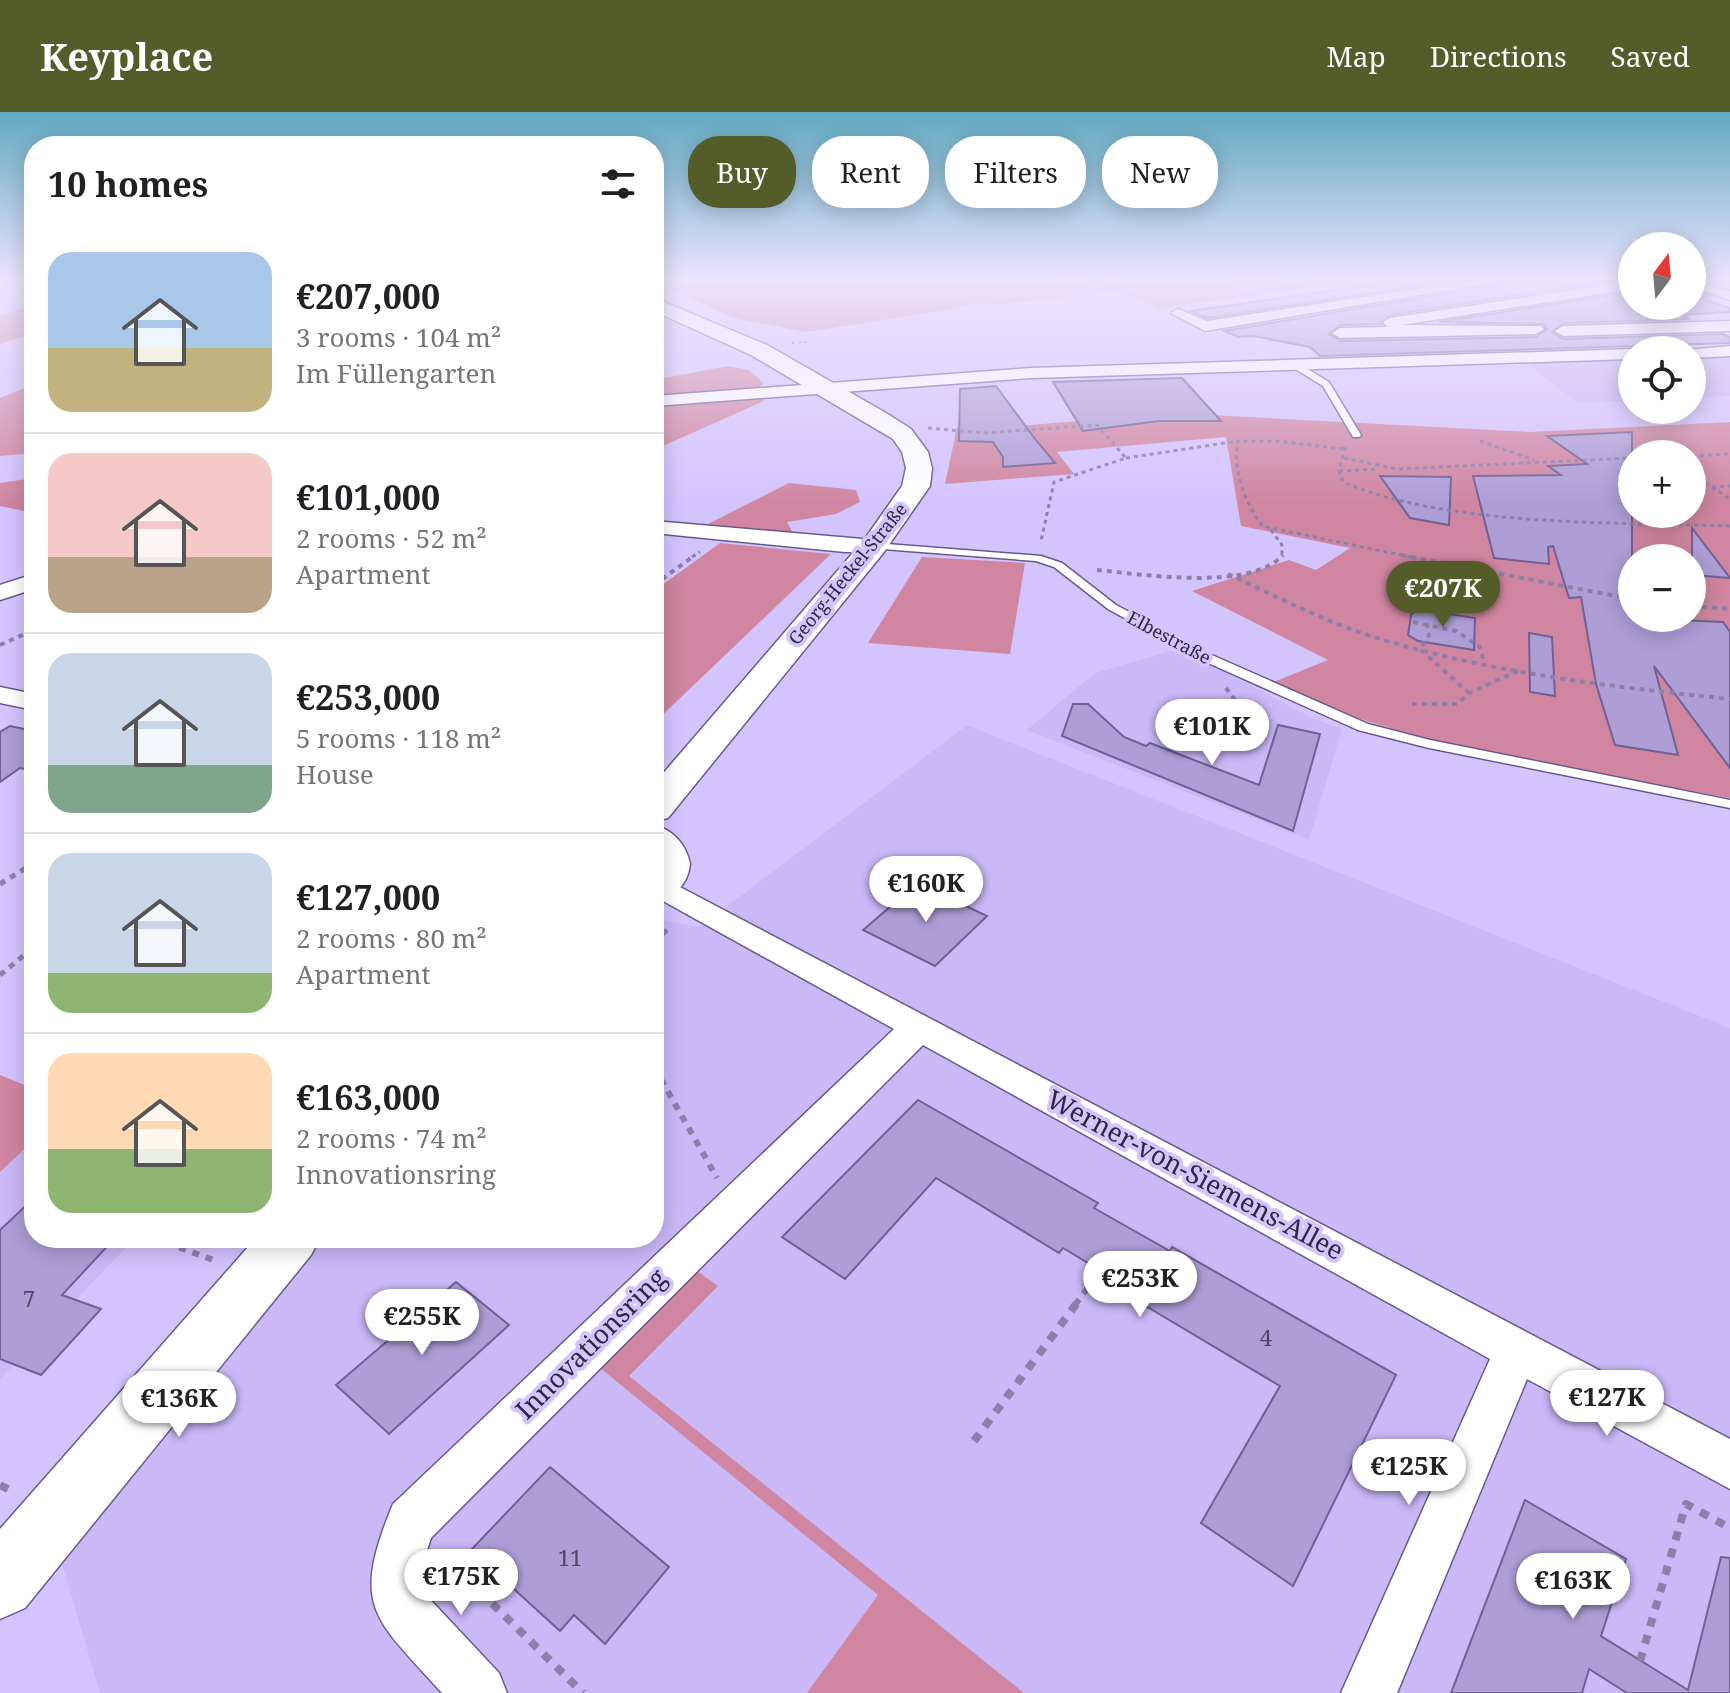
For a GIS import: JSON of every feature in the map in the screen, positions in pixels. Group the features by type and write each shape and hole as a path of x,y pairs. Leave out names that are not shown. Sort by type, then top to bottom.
{"street":[{"name":"Georg-Heckel-Straße","path":"664,797 874,546 916,486 919,468 915,452 902,434 768,355"},
{"path":"1368,355 1379,362"},
{"path":"1468,355 1474,359"},
{"path":"664,400 1031,373 1609,355"},
{"name":"Elbestraße","path":"664,528 874,546"},
{"path":"0,593 24,585"},
{"path":"0,695 24,700"},
{"path":"664,847 670,860 664,873"},
{"name":"Werner-von-Siemens-Allee","path":"664,892 920,1026 1730,1465"},
{"name":"Innovationsring","path":"479,1693 399,1605 398,1559 411,1522 920,1026"},
{"path":"0,1583 275,1257"},
{"path":"1369,1693 1517,1349"}],"lane":[{"path":"1295,365 1326,384 1356,435"},
{"name":"Elbestraße","path":"874,546 1037,558 1058,565 1112,607 1210,660 1319,710 1382,733 1730,804"}],"path":[{"path":"915,427 984,433 1097,425 1126,458"},
{"path":"1356,435 1343,449 1344,458 1339,471 1343,482 1364,492 1444,507 1728,526 1730,532"},
{"path":"1271,530 1282,544 1283,555 1278,563 1259,571 1178,579 1095,570 1037,558 1054,482 1126,458 1238,441 1278,441 1343,449"},
{"path":"1238,441 1236,455 1252,510 1262,526 1271,530 1618,596"},
{"path":"1480,441 1539,462"},
{"path":"1706,455 1730,454"},
{"path":"1344,458 1397,469"},
{"path":"1339,471 1618,459"},
{"path":"1706,484 1730,499"},
{"path":"1711,487 1730,486"},
{"path":"664,578 723,535"},
{"path":"1227,573 1348,628 1420,649 1595,686 1730,699"},
{"path":"1706,607 1730,609"},
{"path":"1413,622 1456,631 1480,647 1484,663"},
{"path":"1420,649 1429,635 1427,623"},
{"path":"0,645 24,634"},
{"path":"1420,649 1469,693"},
{"path":"1210,660 1215,674 1268,744"},
{"path":"1412,704 1457,704 1469,693 1518,671"},
{"path":"0,884 24,869"},
{"path":"664,933 667,930"},
{"path":"0,975 24,955"},
{"path":"664,1085 733,1206"},
{"path":"217,1248 275,1257"},
{"path":"974,1441 1100,1271"},
{"path":"1640,1661 1686,1504 1730,1528"},
{"path":"411,1522 583,1693"}],"shaded area":[{"path":"1706,355 1730,355 1730,396 1706,397"},
{"path":"1618,357 1618,402 1578,403 1522,360"},
{"path":"728,366 749,370 764,384 750,392 664,397 664,378"},
{"path":"24,388 24,454 0,456 0,398"},
{"path":"759,398 764,401 664,446 664,403"},
{"path":"1173,413 1530,432 1730,422 1730,798 1438,741 1380,725 1269,684 1328,660 1192,591 1289,560 1316,570 1350,548 1241,526 1226,437 1057,452 1074,474 945,484 957,427 984,429"},
{"path":"24,479 24,511 0,506 0,483"},
{"path":"789,483 856,490 860,502 836,514 787,522 795,536 704,526"},
{"path":"720,543 831,554 664,713 664,584"},
{"path":"922,557 1025,563 1010,654 868,643"},
{"path":"1181,648 1310,717 1342,729 1309,840 1027,730 1095,673"},
{"path":"967,725 1730,1028 1730,1693 100,1693 60,1557 311,1248 664,1248 664,921 700,927"},
{"path":"0,1075 24,1085 24,1248 125,1248 0,1379"},
{"path":"0,1075 24,1085 24,1149 0,1172"},
{"path":"697,1271 718,1286 629,1376 1024,1693 807,1693 878,1595 599,1367"}],"building":[{"path":"1182,378 1221,421 1159,421 1083,431 1053,382"},
{"path":"996,386 1055,463 1003,467 1003,457 993,442 959,441 960,389"},
{"path":"1632,432 1632,440 1618,440 1618,528 1632,528 1632,544 1618,544 1618,632 1706,632 1706,621 1723,622 1730,632 1730,768 1654,666 1678,755 1615,745 1596,684 1581,597 1569,598 1553,546 1548,547 1549,564 1494,558 1473,476 1561,475 1548,466 1587,464 1547,436"},
{"path":"1380,476 1451,477 1449,525 1410,518"},
{"path":"1692,528 1704,544 1692,544"},
{"path":"1706,546 1730,578 1706,576"},
{"path":"1417,609 1475,618 1474,650 1418,641 1408,635 1411,615"},
{"path":"1529,633 1552,637 1555,696 1530,692"},
{"path":"1073,704 1088,704 1124,737 1146,746 1150,743 1259,785 1278,725 1320,734 1293,831 1062,736"},
{"path":"10,726 24,729 24,769 20,768 0,782 0,732"},
{"path":"918,883 987,916 935,966 863,930"},
{"path":"918,1100 1098,1203 1094,1208 1170,1251 1172,1247 1396,1375 1293,1586 1201,1523 1280,1386 1139,1302 1143,1296 1063,1248 1059,1253 936,1178 845,1279 782,1237"},
{"path":"24,1207 24,1248 106,1248 62,1295 101,1309 41,1375 0,1359 0,1230"},
{"path":"456,1282 509,1325 389,1434 336,1385"},
{"path":"550,1467 669,1567 605,1644 574,1615 560,1631 471,1550"},
{"path":"1525,1500 1626,1559 1601,1636 1688,1690 1721,1557 1730,1558 1730,1693 1627,1693 1589,1669 1582,1693 1451,1693"}]}
